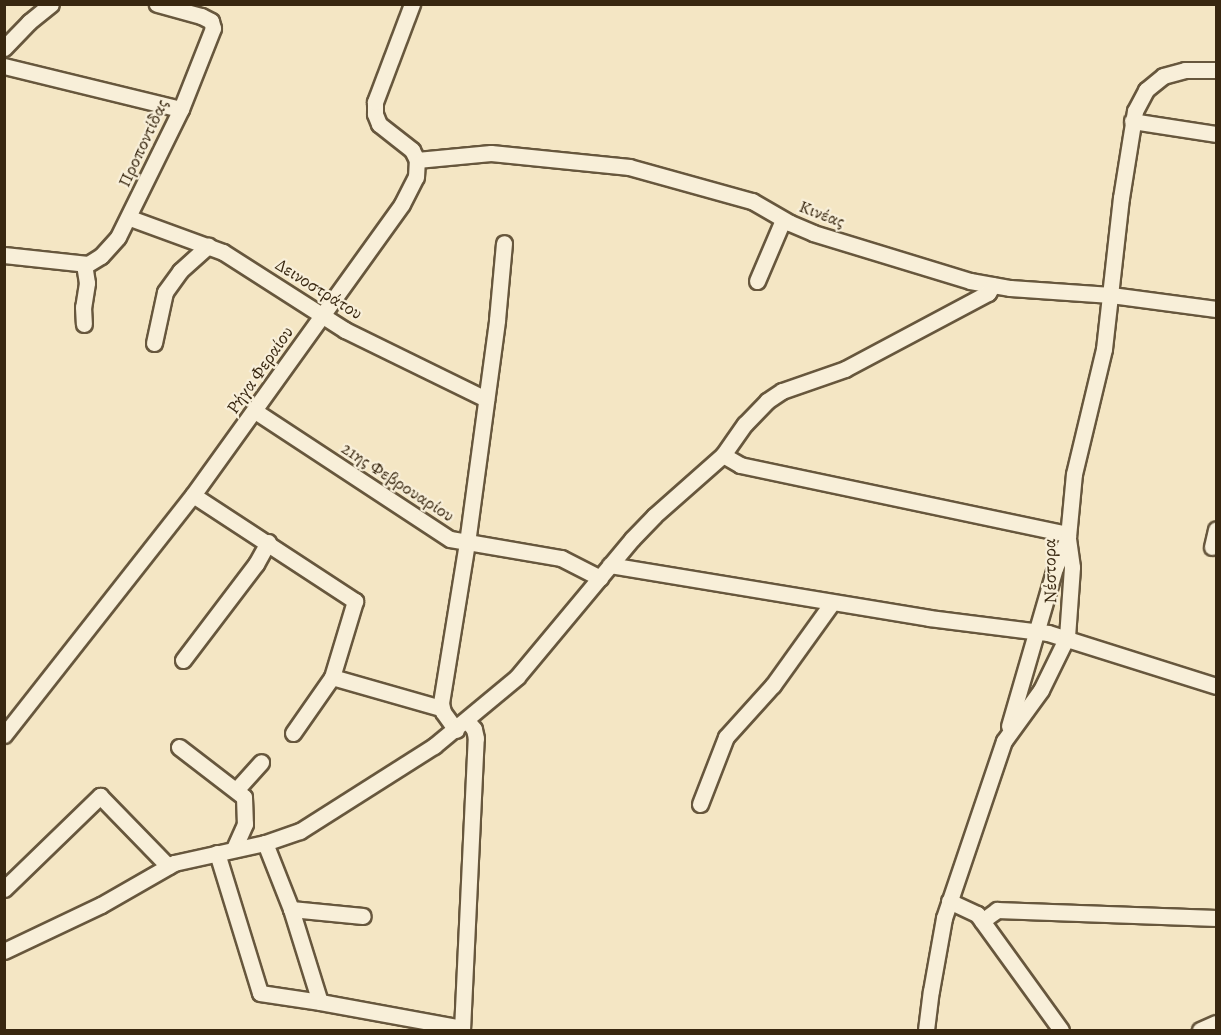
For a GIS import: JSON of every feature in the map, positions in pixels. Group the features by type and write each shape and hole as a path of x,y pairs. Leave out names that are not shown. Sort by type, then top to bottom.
{"street":[{"path":"4,48 29,22 51,4"},
{"name":"Προποντίδας","path":"86,264 107,250 130,218 147,176 181,109 211,35 213,24 201,16 157,4"},
{"path":"412,4 375,102 375,114 380,124 412,150 417,160"},
{"path":"4,66 181,109"},
{"name":"Νέστορα","path":"926,1030 940,936 949,901 1004,741 1041,690 1068,637 1072,567 1068,536 1074,474 1082,431 1102,361 1132,121 1137,105 1146,90 1158,79 1177,71 1216,70"},
{"path":"1132,121 1216,134"},
{"name":"Κινέας","path":"417,160 492,153 629,167 752,201 783,220 845,244 970,281 1111,295 1216,309"},
{"name":"Ρήγα Φεραίου","path":"4,735 193,495 255,411 402,204 416,177 417,160"},
{"name":"Δεινοστράτου","path":"130,218 233,257 345,330 486,399"},
{"path":"757,281 783,220"},
{"path":"441,708 467,543 504,243"},
{"path":"154,343 165,292 180,271 208,246"},
{"path":"4,255 86,264 84,324"},
{"path":"4,951 101,905 168,866 265,843 311,825 462,725 534,660 610,565 654,516 723,455 746,424 775,396 845,369 988,293 993,285"},
{"name":"21ης Φεβρουαρίου","path":"255,411 450,539 561,558 600,578"},
{"path":"723,455 740,465 1068,536 1055,568 1004,741"},
{"path":"193,495 355,601 332,677 293,733"},
{"path":"1212,547 1216,528"},
{"path":"183,660 256,564 268,542"},
{"path":"610,565 929,618 1038,631 1068,637 1216,686"},
{"path":"700,804 726,737 773,685 832,603"},
{"path":"217,853 260,993 462,1029 476,738 474,729 462,725 441,708 332,677"},
{"path":"179,747 237,789 246,801 245,820 234,849"},
{"path":"237,789 261,762"},
{"path":"4,889 99,796 168,866"},
{"path":"265,843 291,909 320,1002"},
{"path":"949,901 973,911 982,921 1060,1030"},
{"path":"291,909 363,916"},
{"path":"982,921 997,910 1216,918"},
{"path":"1200,1030 1216,1023"}]}
